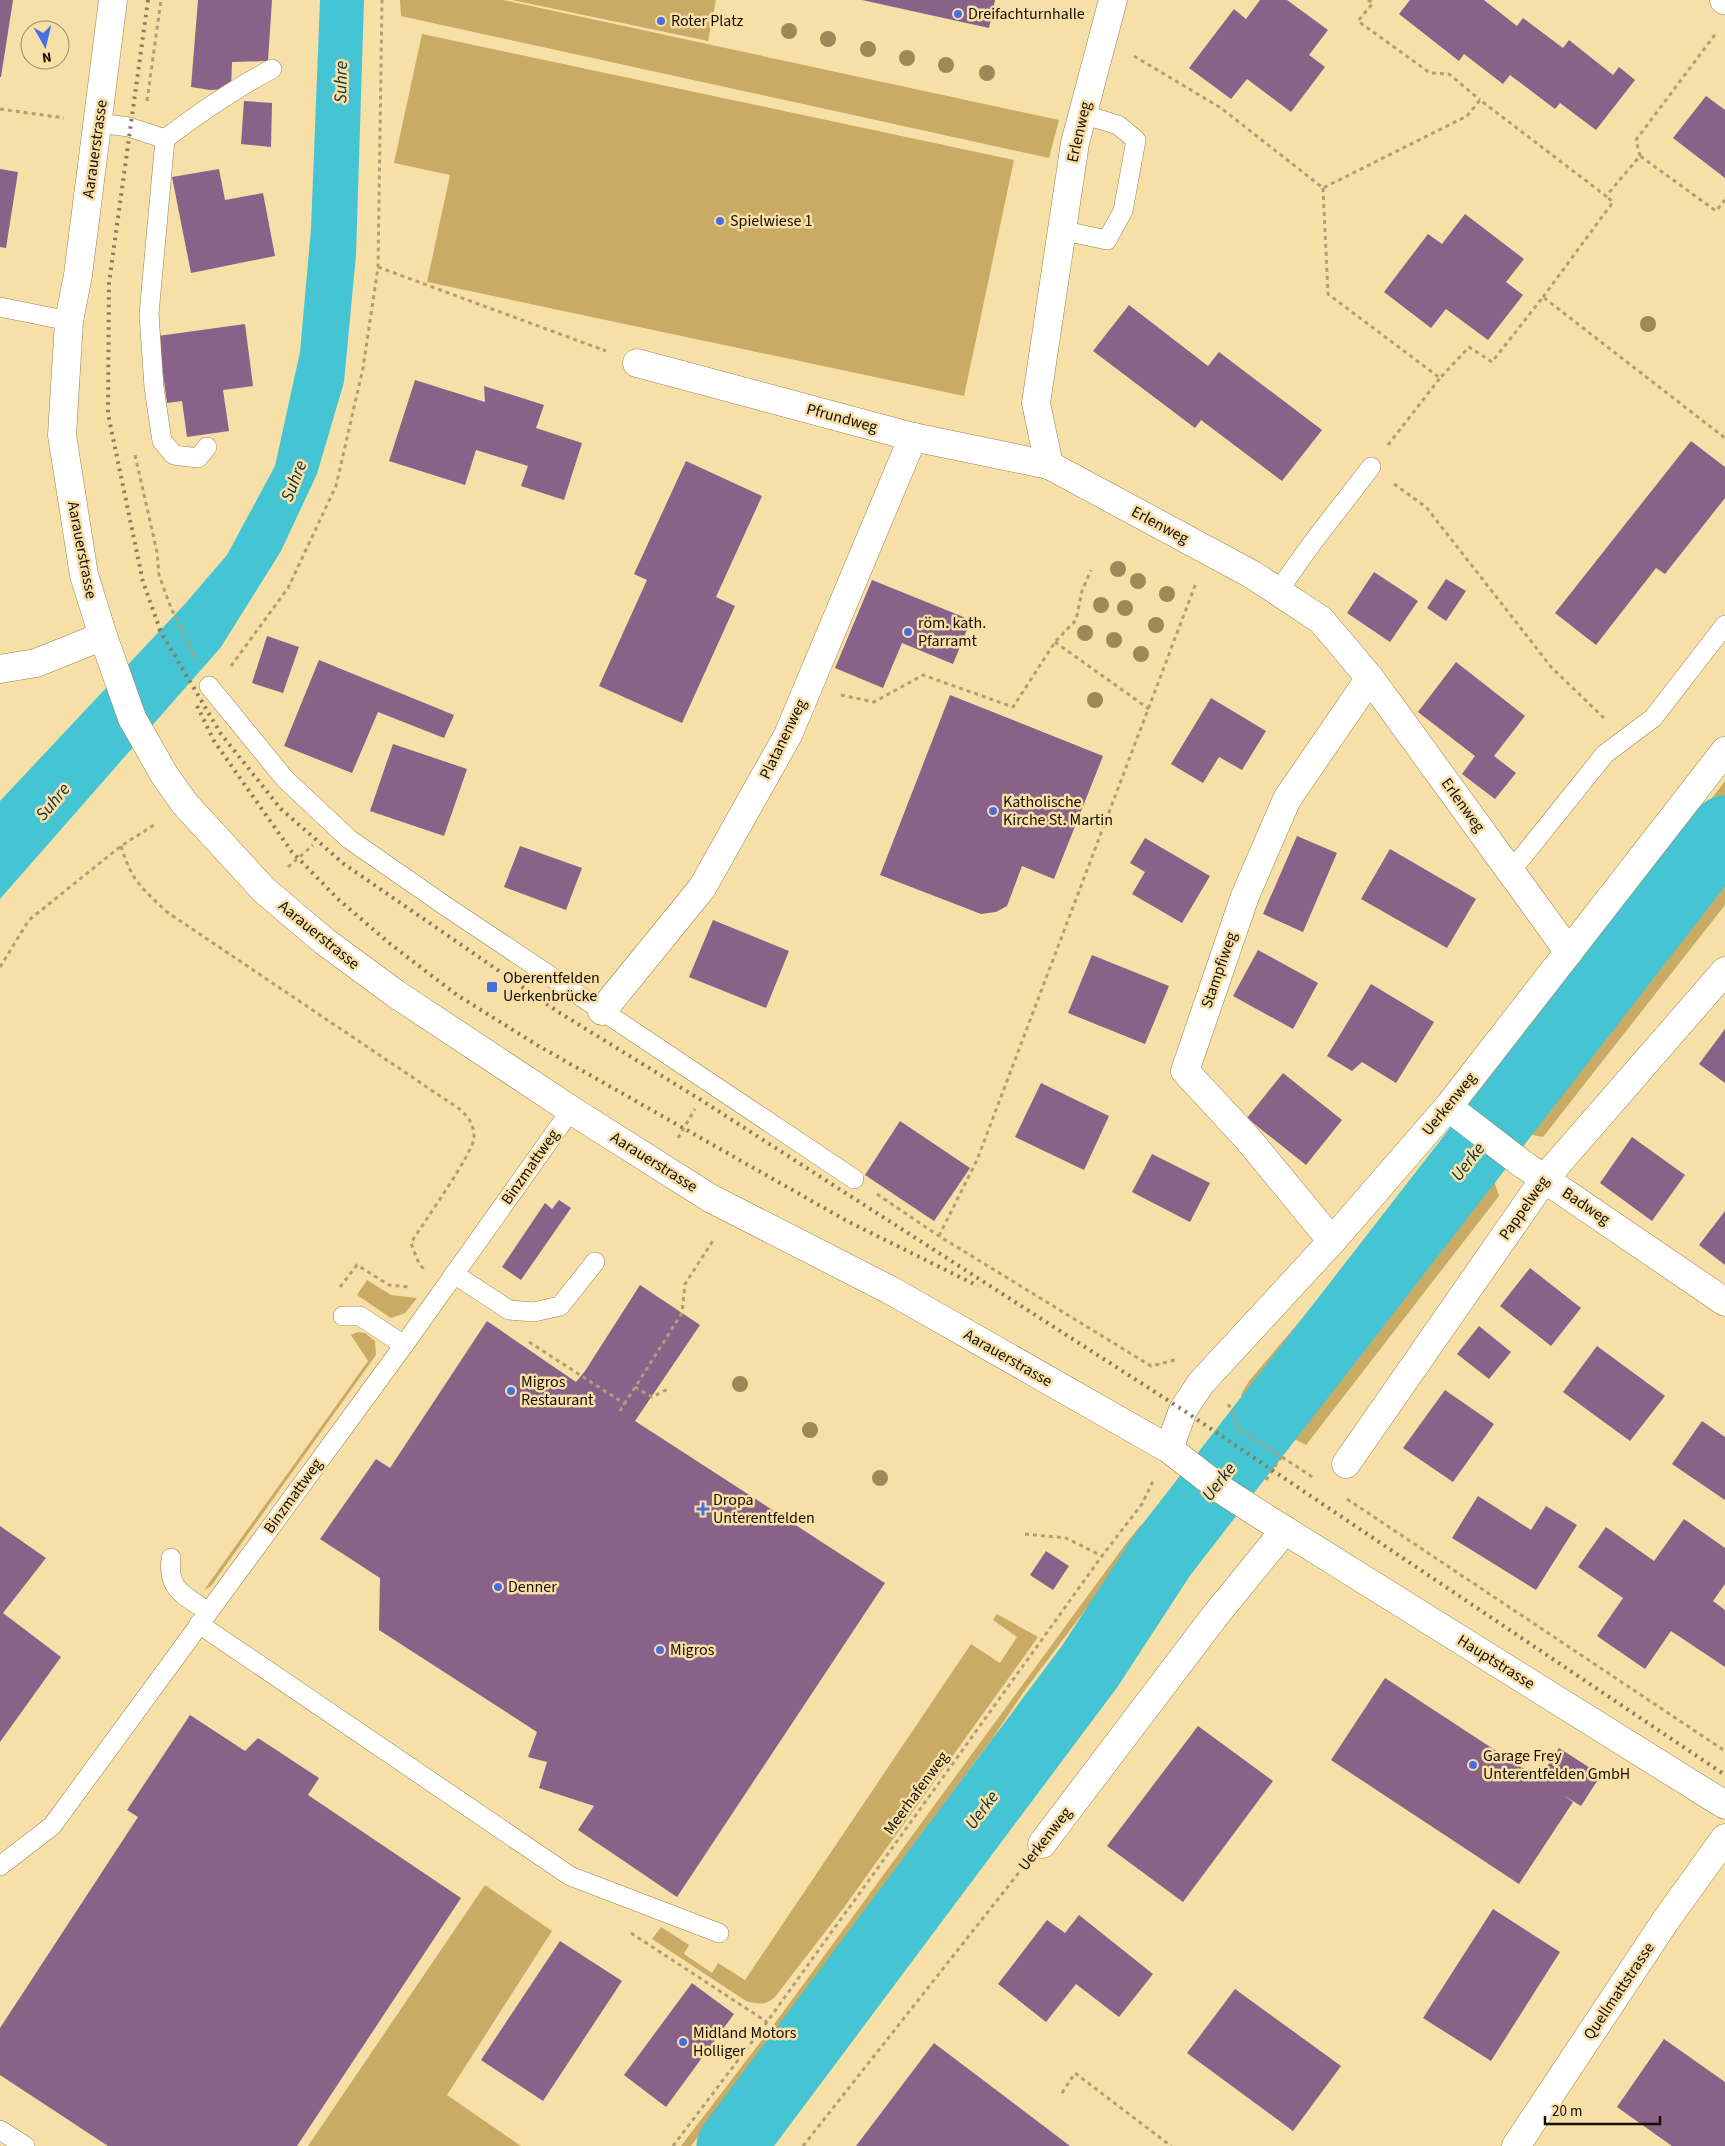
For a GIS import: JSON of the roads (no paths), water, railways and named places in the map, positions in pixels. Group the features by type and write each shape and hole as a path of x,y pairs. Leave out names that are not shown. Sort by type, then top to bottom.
{"street":[{"name":"Aarauerstrasse","path":"113,0 78,275 70,320 62,435 84,575 105,643 132,718 165,776 185,804 264,890 324,941 396,994 571,1110 710,1198 890,1290 1179,1456 1222,1490 1276,1525"},
{"name":"Erlenweg","path":"1113,0 1082,114 1060,230 1036,403 1049,465 1208,550 1278,591 1321,620 1370,678 1569,952"},
{"name":"Pfrundweg","path":"637,363 913,437 1049,465"},
{"name":"Platanenweg","path":"602,1011 702,888 788,735 913,437"},
{"path":"0,669 36,663 105,643"},
{"name":"Stampfiweg","path":"1332,1241 1248,1139 1185,1071 1245,896 1287,799 1370,678"},
{"name":"Uerkenweg","path":"1179,1456 1183,1410 1201,1383 1332,1241 1455,1112 1569,952 1725,752"},
{"name":"Pappelweg","path":"1346,1464 1534,1171 1725,970"},
{"name":"Badweg","path":"1455,1112 1534,1171 1725,1302"},
{"name":"Uerkenweg","path":"1042,1844 1208,1625 1276,1525"},
{"name":"Hauptstrasse","path":"1276,1525 1725,1805"},
{"name":"Quellmattstrasse","path":"1516,2146 1666,1920 1725,1838"}],"lane":[{"path":"207,447 198,458 174,455 162,441 157,405 149,314 165,139 194,116 242,85 272,69"},
{"path":"1060,230 1107,240 1123,211 1136,140 1118,125 1082,114"},
{"path":"98,122 129,127 165,139"},
{"path":"0,307 70,320"},
{"path":"1278,591 1312,542 1371,467"},
{"path":"1511,871 1605,754 1653,718 1725,625"},
{"path":"211,688 285,779 333,825 444,905 854,1179"},
{"name":"Binzmattweg","path":"0,1866 52,1826 404,1345 444,1280 571,1110"},
{"path":"444,1280 509,1310 534,1312 560,1306 594,1262"},
{"path":"343,1316 360,1316 404,1345"},
{"path":"171,1558 169,1573 173,1584 204,1618 570,1876 719,1933"},
{"path":"0,2130 25,2146"}],"water":[{"name":"Suhre","path":"320,0 364,0 356,255 344,382 317,474 281,551 221,647 0,899 0,801 184,605 227,555 275,466 300,352 311,229"}],"waterway":[{"name":"Uerke","path":"731,2146 1090,1666 1163,1554 1725,830"}],"railway":[{"path":"148,0 109,283 108,414 143,582 162,635"},
{"path":"159,629 221,734 281,809 344,864 560,1013 701,1100 1183,1410 1725,1775"},
{"path":"197,706 214,741 292,852 338,899 389,943 457,995 537,1045 847,1221 978,1286"}],"place":[{"name":"Dreifachturnhalle","path":"958,14"},
{"name":"Roter Platz","path":"661,21"},
{"name":"Spielwiese 1","path":"720,221"},
{"name":"röm. kath. Pfarramt","path":"908,632"},
{"name":"Katholische Kirche St. Martin","path":"993,811"},
{"name":"Oberentfelden Uerkenbrücke","path":"492,987"},
{"name":"Migros Restaurant","path":"511,1391"},
{"name":"Dropa Unterentfelden","path":"703,1509"},
{"name":"Denner","path":"498,1587"},
{"name":"Migros","path":"660,1650"},
{"name":"Garage Frey Unterentfelden GmbH","path":"1473,1765"},
{"name":"Midland Motors Holliger","path":"683,2042"}]}
